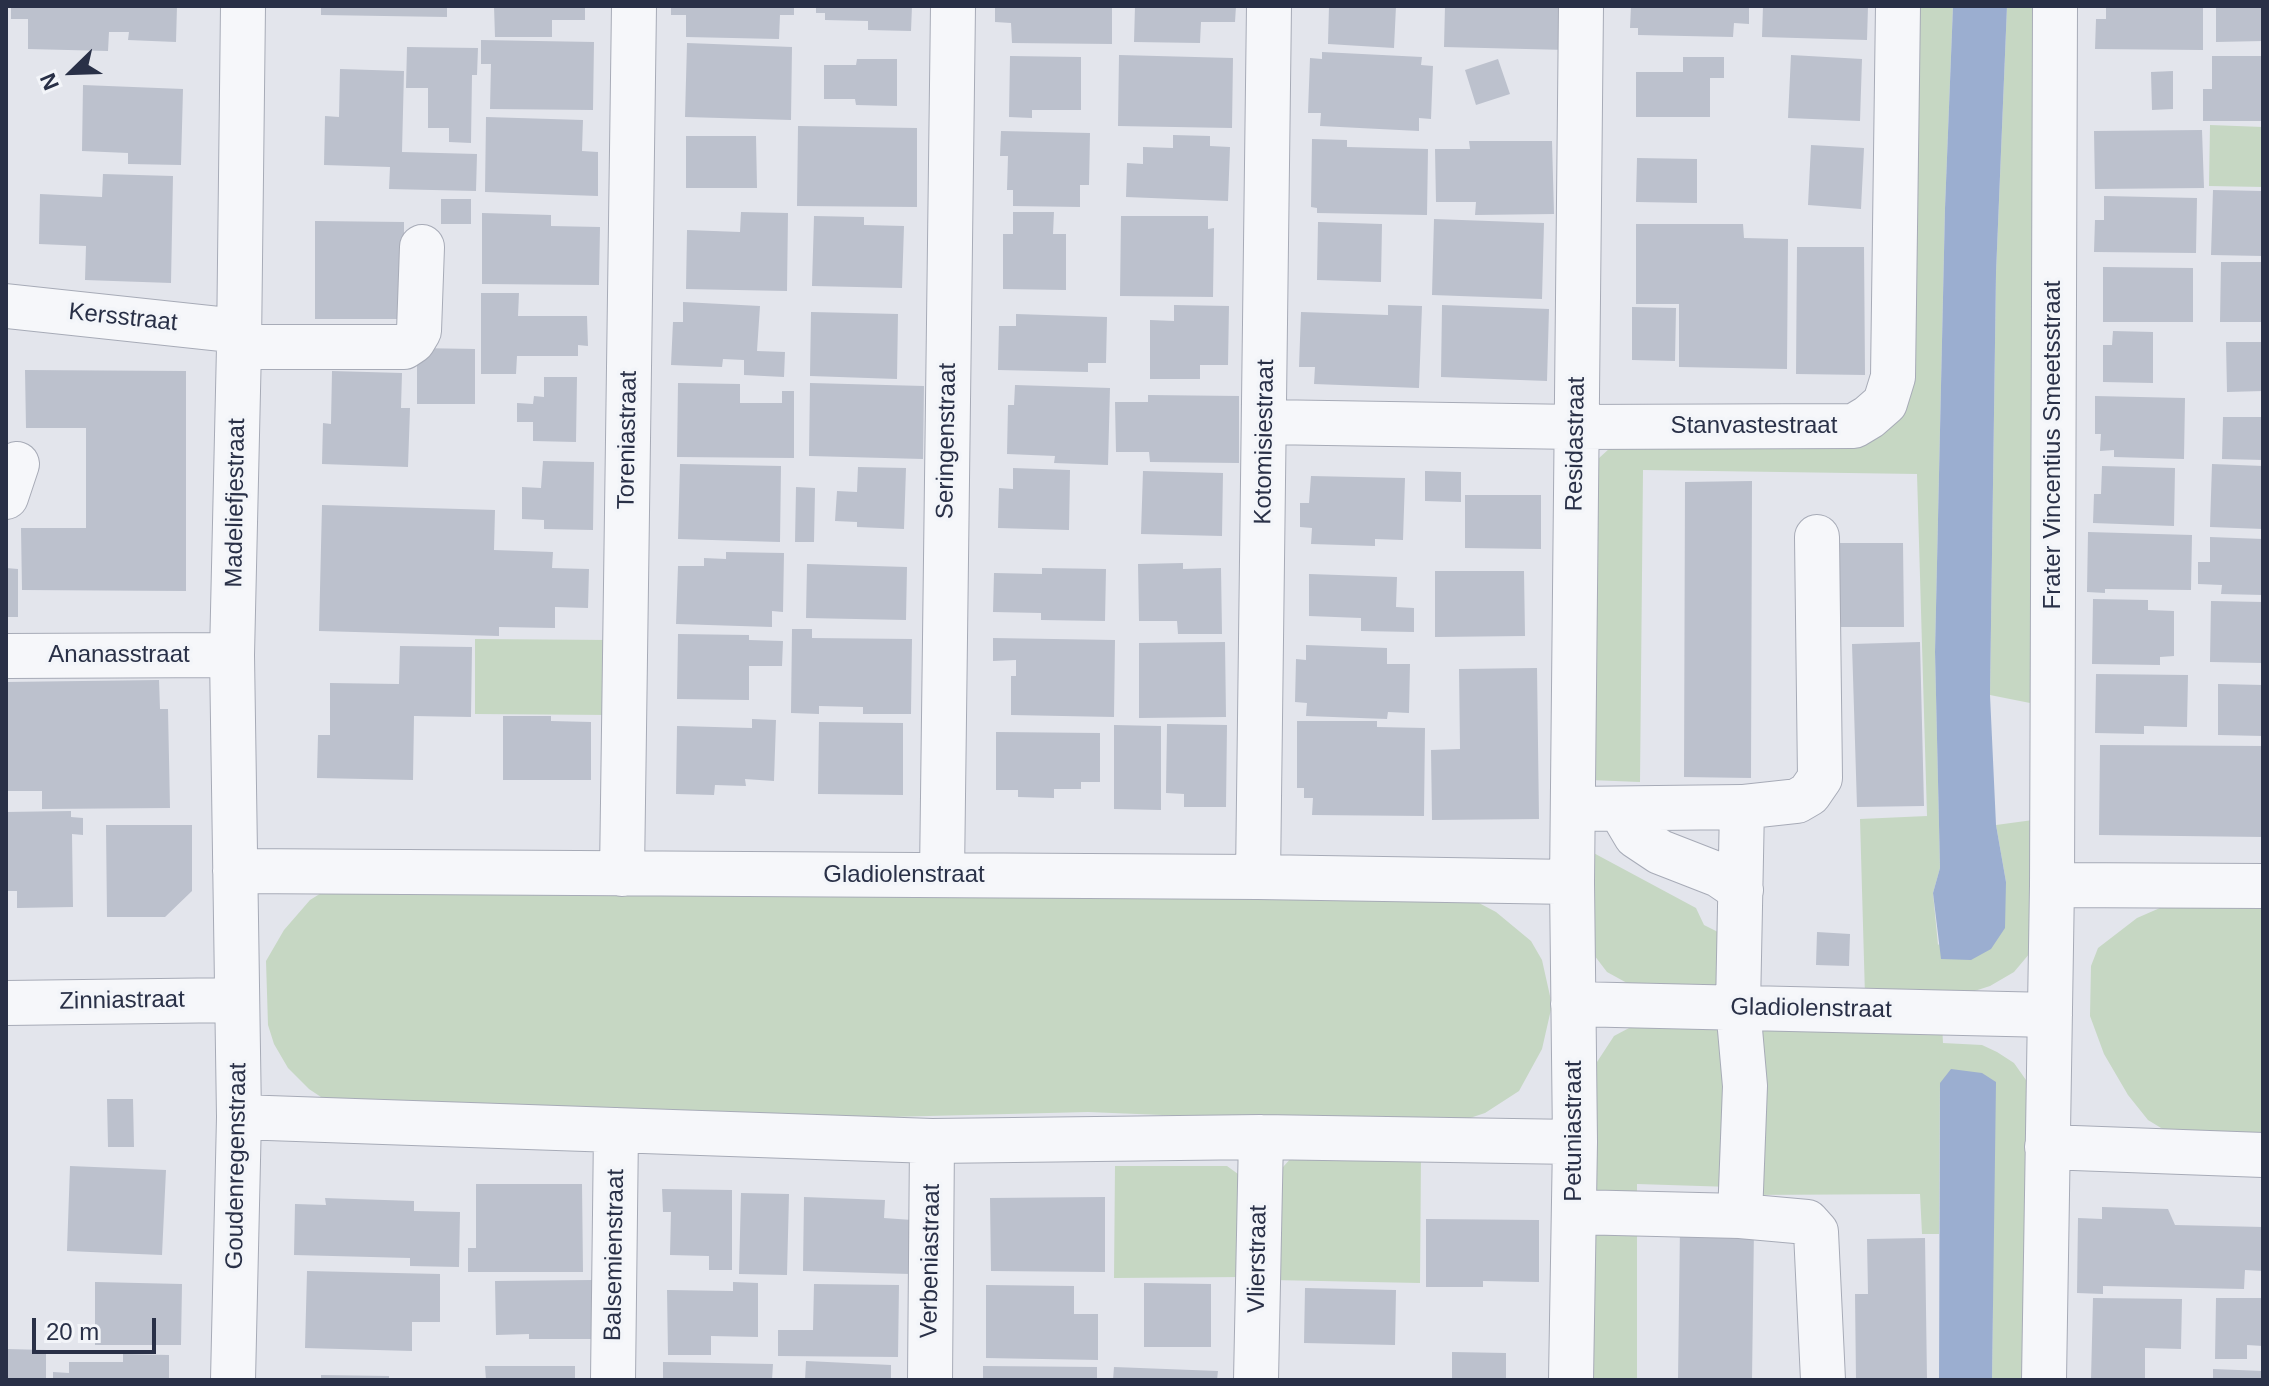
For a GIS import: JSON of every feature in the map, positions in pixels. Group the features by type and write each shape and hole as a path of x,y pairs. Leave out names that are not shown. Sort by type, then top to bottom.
{"street":[{"name":"Madeliefjestraat","path":"237,1000 232,655 243,6"},
{"name":"Toreniastraat","path":"622,874 634,6"},
{"name":"Seringenstraat","path":"942,875 953,6"},
{"name":"Kotomisiestraat","path":"1258,877 1269,6"},
{"name":"Residastraat","path":"1572,882 1581,6"},
{"name":"Stanvastestraat","path":"1265,422 1576,427 1854,426 1869,417 1885,403 1893,377 1898,6"},
{"name":"Frater Vincentius Smeetsstraat","path":"2044,1380 2052,885 2055,6"},
{"name":"Kersstraat","path":"6,306 239,339 404,347 413,341 419,331 422,247"},
{"path":"1573,809 1742,807 1797,801 1809,794 1820,778 1817,537"},
{"name":"Ananasstraat","path":"6,656 232,655"},
{"path":"1740,1216 1745,1086 1738,1007 1742,807"},
{"path":"1620,809 1636,836 1660,852 1719,875 1741,890"},
{"name":"Gladiolenstraat","path":"235,871 1258,877 1572,882"},
{"name":"Petuniastraat","path":"1571,1380 1575,1142 1572,882"},
{"path":"2052,885 2263,886"},
{"name":"Zinniastraat","path":"6,1003 237,1000"},
{"name":"Goudenregenstraat","path":"233,1380 239,1117 237,1000"},
{"name":"Gladiolenstraat","path":"1573,1004 2050,1015"},
{"path":"239,1117 932,1141 1261,1137 1575,1142"},
{"name":"Balsemienstraat","path":"613,1380 616,1130"},
{"name":"Vlierstraat","path":"1256,1380 1261,1137"},
{"name":"Verbeniastraat","path":"930,1380 932,1141"},
{"path":"2047,1147 2263,1155"},
{"path":"1574,1212 1740,1216 1807,1222 1816,1232 1823,1380"}],"green space":[{"path":"1913,6 1953,6 1935,652 1940,868 1933,893 1938,945 2006,882 1996,825 2033,820 2030,953 2014,972 1990,986 1959,996 1865,996 1860,819 1927,816 1917,474 1643,470 1640,782 1590,780 1598,459 1610,448 1878,425"},
{"path":"2007,6 2038,6 2030,703 1990,695 1996,273"},
{"path":"2210,125 2263,127 2263,187 2209,186"},
{"path":"475,639 611,640 611,715 475,714"},
{"path":"1588,850 1696,908 1704,925 1726,936 1724,988 1627,983 1607,972 1594,955"},
{"path":"349,884 1477,902 1496,912 1531,941 1542,960 1552,1005 1542,1049 1519,1091 1485,1113 1467,1119 1285,1120 1088,1112 769,1120 330,1103 309,1089 288,1068 274,1044 268,1025 266,961 284,930 310,900 326,890"},
{"path":"2263,903 2263,1135 2166,1131 2148,1120 2128,1095 2104,1054 2090,1016 2091,966 2098,948 2137,918 2169,904"},
{"path":"1650,1024 1737,1025 1732,1187 1637,1184 1637,1380 1585,1380 1592,1082 1597,1062 1614,1036 1629,1028"},
{"path":"1942,1024 1943,1043 1982,1045 2014,1063 2026,1080 2030,1101 2027,1380 1992,1380 1993,1297 1940,1083 1939,1234 1922,1234 1920,1194 1747,1195 1750,1025"},
{"path":"1421,1156 1420,1283 1272,1280 1275,1176 1292,1157"},
{"path":"1115,1166 1227,1166 1238,1174 1244,1186 1242,1277 1114,1278"}],"water":[{"path":"1953,6 2007,6 1996,273 1990,695 1996,825 2006,882 2005,928 1991,949 1971,960 1941,959 1933,893 1940,868 1935,652"},
{"path":"1951,1069 1982,1073 1996,1082 1992,1380 1939,1380 1940,1083"}],"building":[{"path":"11,6 177,6 176,42 128,40 129,32 109,32 108,51 28,49 28,19 11,19"},
{"path":"321,6 447,6 447,17 321,15"},
{"path":"494,6 585,6 585,20 552,20 552,37 495,37"},
{"path":"671,6 794,6 794,15 780,15 779,39 686,37 686,15 671,15"},
{"path":"816,6 912,6 911,31 868,30 868,21 825,20 825,13 816,13"},
{"path":"995,6 1112,6 1112,44 1012,43 1011,23 995,22"},
{"path":"1135,6 1236,6 1235,22 1201,22 1200,43 1134,42"},
{"path":"1329,6 1396,6 1394,48 1328,44"},
{"path":"1445,6 1568,6 1567,50 1444,47"},
{"path":"1631,6 1749,6 1749,24 1734,23 1733,37 1638,35 1638,28 1630,28"},
{"path":"1763,6 1868,6 1867,40 1762,37"},
{"path":"2106,6 2203,6 2203,50 2095,49 2096,19 2106,19"},
{"path":"2216,6 2263,6 2263,41 2216,42"},
{"path":"481,40 594,42 593,110 490,109 491,64 481,64"},
{"path":"687,43 792,47 791,120 685,117"},
{"path":"407,47 478,48 477,75 472,75 471,143 449,142 449,128 428,128 428,88 406,88"},
{"path":"1322,52 1422,57 1421,65 1433,66 1431,119 1419,118 1419,131 1320,126 1321,113 1308,113 1310,58 1322,59"},
{"path":"1119,55 1233,58 1232,128 1118,126"},
{"path":"1791,55 1862,59 1860,121 1788,118"},
{"path":"1010,56 1081,57 1081,110 1032,110 1032,118 1009,117"},
{"path":"2212,56 2263,56 2263,121 2203,121 2203,89 2212,89"},
{"path":"1683,57 1724,57 1724,78 1710,78 1710,117 1636,117 1636,72 1683,72"},
{"path":"857,59 897,59 897,106 856,105 855,99 824,99 824,65 856,65"},
{"path":"1498,59 1510,94 1476,105 1465,70"},
{"path":"340,69 404,71 402,152 477,154 476,191 389,189 390,167 324,165 325,116 339,117"},
{"path":"2173,71 2173,109 2152,110 2151,72"},
{"path":"83,85 183,89 181,165 128,164 128,153 82,151"},
{"path":"486,117 583,120 582,151 598,152 598,196 485,192"},
{"path":"798,126 917,128 917,207 797,206"},
{"path":"2202,130 2204,188 2095,189 2094,131"},
{"path":"1001,131 1090,133 1089,185 1080,185 1080,207 1013,206 1013,190 1007,190 1008,156 1000,156"},
{"path":"1173,135 1210,136 1210,146 1230,147 1228,201 1126,197 1127,163 1143,164 1143,147 1173,148"},
{"path":"686,136 756,136 757,188 686,188"},
{"path":"1312,139 1347,140 1347,147 1428,149 1427,215 1317,213 1317,208 1311,207"},
{"path":"1469,141 1552,141 1554,214 1475,215 1476,202 1436,202 1435,149 1470,149"},
{"path":"1811,145 1864,148 1861,209 1808,205"},
{"path":"1637,158 1697,159 1697,203 1636,202"},
{"path":"103,174 173,176 171,283 85,280 86,246 39,244 40,194 102,197"},
{"path":"2213,190 2263,191 2263,256 2211,255"},
{"path":"2104,196 2197,198 2196,253 2094,252 2095,220 2104,220"},
{"path":"441,199 471,199 471,224 441,224"},
{"path":"741,212 788,213 787,291 686,289 687,230 740,232"},
{"path":"1013,212 1054,212 1053,234 1066,234 1066,290 1003,289 1003,234 1013,234"},
{"path":"482,213 551,215 551,226 600,227 599,285 482,284"},
{"path":"814,216 864,217 864,225 904,226 902,288 812,286"},
{"path":"1121,216 1208,216 1208,229 1214,228 1213,297 1120,296"},
{"path":"1434,219 1544,223 1542,299 1432,295"},
{"path":"315,221 404,222 404,319 315,319"},
{"path":"1318,222 1382,224 1381,282 1317,280"},
{"path":"1636,224 1743,224 1744,238 1788,239 1787,369 1679,367 1679,304 1636,304"},
{"path":"1797,247 1864,247 1865,375 1796,374"},
{"path":"2221,262 2263,262 2263,322 2220,322"},
{"path":"2103,267 2193,268 2193,322 2103,322"},
{"path":"481,293 519,293 518,316 587,316 588,346 578,345 578,356 517,356 516,374 481,374"},
{"path":"683,302 760,306 757,351 785,352 784,377 744,375 744,360 723,359 722,367 671,365 673,322 683,322"},
{"path":"1174,305 1229,306 1228,365 1200,365 1200,379 1150,379 1150,320 1174,321"},
{"path":"1388,305 1422,306 1419,388 1314,384 1315,367 1299,367 1301,312 1388,315"},
{"path":"1442,305 1549,309 1547,381 1441,377"},
{"path":"1632,307 1676,308 1675,361 1632,360"},
{"path":"811,312 898,314 897,379 810,376"},
{"path":"1016,314 1107,317 1106,363 1088,363 1088,372 998,370 999,326 1016,326"},
{"path":"2113,331 2153,332 2153,383 2103,382 2103,345 2112,345"},
{"path":"2226,342 2263,342 2263,391 2227,392"},
{"path":"417,348 475,349 475,404 417,404"},
{"path":"25,370 186,371 186,591 22,590 21,528 86,528 86,428 26,428"},
{"path":"332,371 402,373 401,408 410,408 408,467 322,464 323,423 331,424"},
{"path":"544,377 577,377 576,442 533,441 533,422 517,422 517,403 533,404 534,396 544,397"},
{"path":"678,383 740,384 740,403 782,403 782,391 794,391 794,458 677,457"},
{"path":"810,383 924,386 923,459 809,456"},
{"path":"1015,385 1110,388 1108,465 1054,463 1055,456 1007,454 1008,405 1014,405"},
{"path":"1148,395 1239,396 1239,463 1150,462 1149,452 1116,452 1115,402 1148,402"},
{"path":"2095,396 2185,398 2184,459 2114,457 2114,450 2100,451 2101,434 2095,434"},
{"path":"2223,417 2263,417 2263,460 2222,459"},
{"path":"543,461 594,462 593,530 544,529 544,520 522,519 522,487 541,488"},
{"path":"680,464 781,466 780,542 678,539"},
{"path":"2212,464 2263,466 2263,529 2210,527"},
{"path":"2102,466 2175,468 2174,526 2093,523 2094,494 2101,494"},
{"path":"858,467 906,468 904,529 857,527 857,522 835,521 837,491 857,492"},
{"path":"1013,468 1070,470 1069,530 998,528 999,488 1013,489"},
{"path":"1143,471 1223,473 1222,536 1141,534"},
{"path":"1425,471 1461,472 1461,502 1425,501"},
{"path":"1311,476 1405,478 1403,540 1375,539 1375,546 1311,544 1312,528 1300,527 1300,503 1309,503"},
{"path":"1752,481 1751,778 1684,777 1685,482"},
{"path":"796,487 815,488 814,542 795,542"},
{"path":"1465,495 1541,495 1541,549 1465,548"},
{"path":"322,505 495,510 494,550 553,552 552,568 589,569 588,608 555,607 555,628 499,627 499,636 319,631"},
{"path":"2088,532 2192,535 2191,590 2105,589 2105,593 2087,592"},
{"path":"2210,537 2263,539 2263,595 2221,594 2222,585 2198,584 2198,562 2210,562"},
{"path":"1837,543 1903,543 1904,627 1838,627"},
{"path":"726,552 784,553 783,612 772,611 772,627 676,624 678,566 704,566 704,558 726,559"},
{"path":"1183,563 1183,569 1221,568 1222,634 1178,634 1177,621 1139,621 1138,564"},
{"path":"807,564 907,567 906,620 806,618"},
{"path":"6,568 18,569 18,617 6,617"},
{"path":"1042,568 1106,569 1105,621 1041,620 1041,613 993,612 994,573 1042,574"},
{"path":"1435,571 1524,571 1525,636 1435,637"},
{"path":"1309,574 1397,577 1396,607 1414,608 1414,632 1361,631 1361,618 1309,616"},
{"path":"2093,599 2148,600 2148,610 2174,611 2174,656 2160,657 2160,665 2092,664"},
{"path":"2211,601 2263,602 2263,663 2210,662"},
{"path":"792,629 812,629 812,638 912,639 911,714 863,714 863,707 819,706 819,714 791,713"},
{"path":"678,634 749,635 749,640 783,641 782,666 749,666 749,700 677,699"},
{"path":"993,638 1115,640 1114,717 1011,715 1011,676 1016,676 1016,660 993,661"},
{"path":"1225,642 1226,717 1139,718 1139,643"},
{"path":"1920,642 1924,806 1857,807 1852,644"},
{"path":"1306,645 1387,648 1387,664 1410,664 1409,713 1388,712 1387,719 1306,716 1307,703 1295,702 1296,659 1306,660"},
{"path":"400,646 472,647 471,717 414,716 413,780 317,778 318,735 330,735 330,683 399,684"},
{"path":"1537,668 1539,819 1432,820 1431,750 1460,749 1459,669"},
{"path":"2096,674 2188,675 2187,727 2144,726 2144,734 2095,733"},
{"path":"159,680 160,709 168,709 170,808 42,809 42,791 6,791 6,682"},
{"path":"2218,684 2263,685 2263,736 2218,735"},
{"path":"503,716 551,716 551,721 591,722 591,780 503,780"},
{"path":"752,719 776,720 774,781 745,779 746,786 715,785 714,795 676,794 677,726 752,728"},
{"path":"1297,721 1377,721 1377,727 1425,728 1424,816 1312,815 1313,798 1304,798 1304,788 1297,788"},
{"path":"819,722 903,723 903,795 818,794"},
{"path":"1167,724 1227,725 1226,807 1184,807 1184,794 1166,793"},
{"path":"1114,725 1161,726 1161,810 1114,809"},
{"path":"996,732 1100,733 1100,782 1081,782 1081,789 1054,789 1054,798 1018,797 1018,790 996,790"},
{"path":"2100,745 2263,746 2263,837 2099,835"},
{"path":"71,811 71,817 83,818 83,835 72,834 73,907 17,908 17,891 6,891 6,812"},
{"path":"106,825 192,825 192,891 165,917 107,917"},
{"path":"1817,932 1850,934 1849,966 1816,965"},
{"path":"107,1099 133,1099 134,1147 108,1147"},
{"path":"70,1166 166,1170 162,1255 67,1251"},
{"path":"476,1184 582,1184 583,1272 468,1272 468,1248 476,1248"},
{"path":"662,1189 732,1190 732,1270 709,1270 709,1256 670,1255 671,1212 663,1212"},
{"path":"741,1193 789,1194 787,1275 739,1274"},
{"path":"804,1197 885,1200 884,1218 912,1220 910,1274 803,1271"},
{"path":"1105,1197 1105,1272 991,1271 990,1198"},
{"path":"325,1198 414,1201 414,1211 460,1212 459,1267 410,1266 410,1258 294,1255 295,1204 326,1205"},
{"path":"2102,1207 2168,1209 2175,1225 2263,1227 2263,1271 2245,1270 2244,1289 2103,1286 2103,1294 2077,1293 2078,1218 2102,1219"},
{"path":"1426,1219 1539,1220 1539,1282 1483,1281 1483,1287 1426,1287"},
{"path":"1680,1226 1754,1228 1752,1380 1678,1380"},
{"path":"1925,1238 1927,1380 1856,1380 1855,1294 1868,1294 1867,1239"},
{"path":"307,1271 440,1274 440,1322 412,1322 412,1351 305,1348"},
{"path":"592,1280 592,1339 529,1339 529,1334 496,1335 495,1281"},
{"path":"95,1282 182,1284 181,1345 95,1345"},
{"path":"733,1282 758,1283 758,1337 711,1336 711,1355 668,1355 667,1290 733,1291"},
{"path":"1144,1283 1211,1284 1211,1347 1144,1347"},
{"path":"814,1284 899,1285 898,1357 778,1356 778,1330 813,1330"},
{"path":"986,1285 1074,1286 1074,1314 1098,1314 1098,1360 986,1358"},
{"path":"1305,1288 1396,1290 1395,1345 1304,1343"},
{"path":"2093,1298 2182,1299 2181,1349 2145,1348 2145,1380 2091,1380"},
{"path":"2216,1298 2263,1298 2263,1346 2247,1345 2247,1359 2215,1359"},
{"path":"6,1349 46,1350 46,1380 6,1380"},
{"path":"1452,1352 1506,1353 1506,1380 1452,1380"},
{"path":"123,1354 169,1355 169,1380 53,1380 53,1372 69,1373 69,1362 123,1362"},
{"path":"806,1361 891,1365 891,1380 805,1380"},
{"path":"663,1362 773,1364 772,1380 663,1380"},
{"path":"485,1366 575,1366 575,1380 486,1380"},
{"path":"983,1366 1097,1367 1097,1380 983,1380"},
{"path":"1114,1367 1218,1371 1217,1380 1113,1380"},
{"path":"2213,1369 2263,1371 2263,1380 2213,1380"},
{"path":"321,1375 389,1376 389,1380 321,1380"}]}
